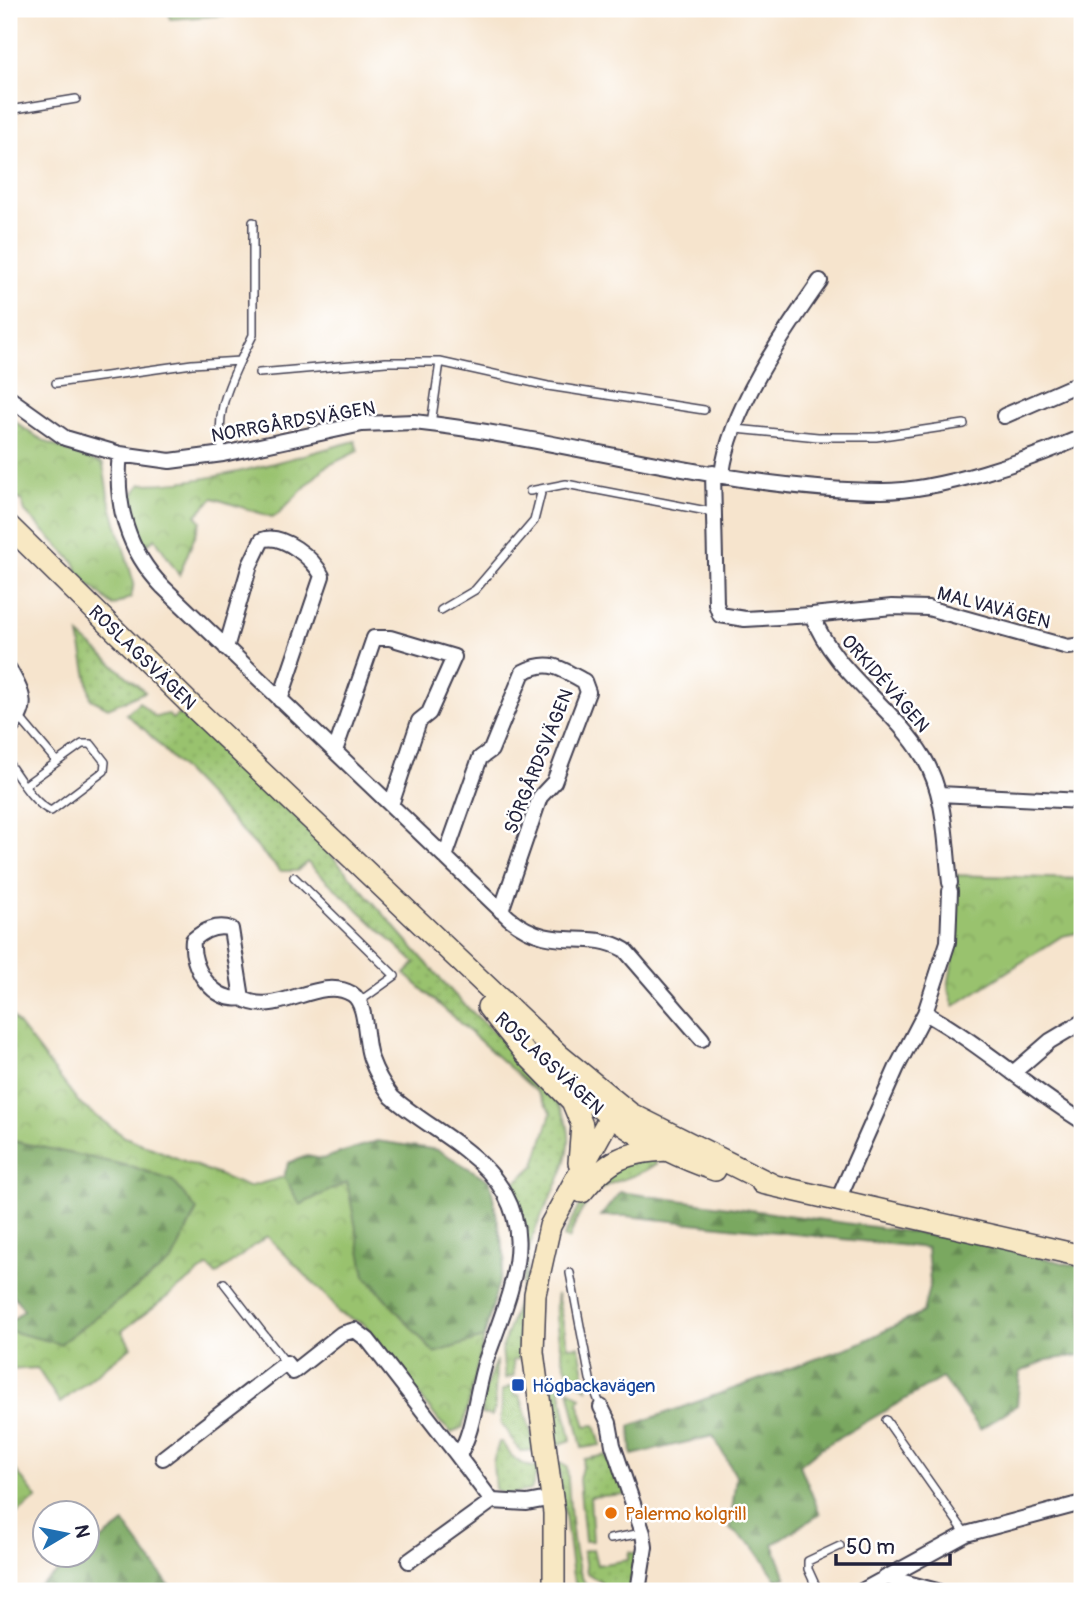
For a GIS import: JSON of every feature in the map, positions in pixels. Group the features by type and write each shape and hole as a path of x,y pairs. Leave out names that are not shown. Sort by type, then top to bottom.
{"main road":[{"name":"ROSLAGSVÄGEN","path":"9,526 620,1116 775,1186"},
{"name":"ROSLAGSVÄGEN","path":"370,874 488,1007 620,1116 668,1150 723,1173 837,1202 1082,1256"},
{"path":"488,1007 578,1111 582,1125 580,1182"},
{"path":"554,1591 553,1498 532,1328 537,1280 550,1226 620,1116"},
{"path":"580,1182 620,1157 668,1150"}],"street":[{"path":"812,615 745,619 720,615 716,604 712,512 718,473 724,456 772,351 820,281"},
{"path":"1004,416 1082,382"},
{"name":"NORRGÅRDSVÄGEN","path":"9,398 65,438 120,454 170,461 223,454 362,424 431,424 770,482 884,491 928,485 1000,467 1082,437"},
{"path":"120,454 120,505 128,536 151,576 501,911 532,935 568,941 610,942 625,950 702,1039"},
{"path":"226,648 250,565 262,540 271,536 279,539 315,563 322,576 280,699"},
{"name":"MALVAVÄGEN","path":"812,615 892,607 928,607 1068,647 1082,645"},
{"name":"ORKIDÉVÄGEN","path":"812,615 831,652 880,702 916,746 939,794 950,887 948,942 925,1013 897,1067 837,1202"},
{"path":"335,751 374,638 390,638 454,657 429,713 419,721 391,805"},
{"name":"SÖRGÅRDSVÄGEN","path":"445,857 480,758 491,750 523,672 537,665 558,666 584,681 588,692 554,782 540,797 501,911"},
{"path":"9,669 24,696 20,718 9,730"},
{"path":"939,794 1082,801"},
{"path":"242,998 230,929 224,926 202,932 193,940 192,952 204,977 222,996 230,1000 242,998 258,1004 340,990 360,1001 370,1058 392,1097 486,1168 495,1176 509,1199 517,1229 518,1258 474,1405 468,1442 458,1456"},
{"path":"925,1013 956,1030 1082,1121"},
{"path":"1013,1073 1050,1041 1082,1021"},
{"path":"163,1458 286,1363 293,1372 341,1334 355,1330 361,1333 492,1501"},
{"path":"601,1407 609,1423 613,1445 643,1532 645,1547 638,1591"},
{"path":"409,1561 492,1501 527,1503 553,1498"},
{"path":"862,1591 966,1534 1082,1503"},
{"path":"886,1577 937,1591"}],"lane":[{"path":"9,110 76,99"},
{"path":"223,454 219,434 222,402 253,335 253,222"},
{"path":"56,383 240,361"},
{"path":"260,373 386,362 440,362 548,386 704,410"},
{"path":"431,424 440,362"},
{"path":"736,429 818,437 876,437 964,424"},
{"path":"530,491 566,484 712,512"},
{"path":"441,610 475,590 534,521 542,489"},
{"path":"20,718 57,762"},
{"path":"9,764 25,785 43,807 51,811 104,772 105,762 91,744 82,744 25,785"},
{"path":"294,877 395,976 360,1001"},
{"path":"570,1273 590,1379 601,1407"},
{"path":"224,1283 286,1363"},
{"path":"886,1420 966,1534"},
{"path":"610,1539 643,1532"},
{"path":"818,1591 808,1569 808,1561 840,1546"}],"green space":[{"path":"169,9 317,9 170,19"},
{"path":"9,415 41,439 103,464 108,495 134,583 131,597 113,606 80,576 74,562 25,512 22,501 9,494"},
{"path":"355,441 358,451 325,467 277,515 272,517 213,498 196,515 201,521 179,575 155,538 143,548 128,521 128,500 141,484 222,475"},
{"path":"79,635 145,692 108,708 91,699"},
{"path":"139,702 155,717 168,714 172,719 179,714 218,744 254,777 323,846 453,993 522,1059 554,1098 564,1116 569,1134 569,1148 561,1176 535,1230 530,1248 519,1331 519,1359 513,1360 514,1376 505,1379 502,1348 518,1302 525,1268 524,1229 511,1186 535,1165 551,1113 537,1092 405,974 415,963 307,862 297,871 280,871 146,731 126,714"},
{"path":"952,875 1082,879 1082,932 1062,936 954,1006 948,987 958,931"},
{"path":"9,1012 81,1105 125,1137 248,1187 284,1177 300,1205 347,1182 365,1276 434,1353 484,1338 463,1427 452,1433 439,1421 364,1324 338,1313 332,1302 267,1236 216,1275 208,1266 122,1331 131,1347 60,1403 37,1368 9,1370 9,1331 60,1344 172,1261 197,1210 173,1181 134,1167 9,1140"},
{"path":"9,1140 134,1167 173,1181 197,1209 172,1261 60,1344 9,1331 9,1323 24,1310 9,1289"},
{"path":"377,1141 438,1150 490,1181 505,1259 484,1338 434,1353 365,1276 347,1183 300,1205 284,1177 288,1163 307,1156 322,1159"},
{"path":"656,1159 656,1164 650,1168 595,1193 579,1215 569,1240 564,1237 589,1189 603,1174 622,1164"},
{"path":"620,1192 961,1239 1082,1267 1082,1355 1047,1360 1020,1372 1017,1405 980,1429 942,1378 821,1448 800,1465 820,1514 773,1544 786,1578 777,1580 753,1546 730,1529 736,1476 713,1436 632,1455 630,1426 860,1343 923,1312 930,1282 927,1248 626,1216 601,1216"},
{"path":"557,1294 568,1347 579,1346 587,1389 570,1375 563,1359 557,1323"},
{"path":"496,1360 495,1408 492,1416 482,1414 484,1392"},
{"path":"558,1377 571,1440 557,1445 552,1378"},
{"path":"512,1386 515,1395 520,1395 536,1450 520,1451 501,1423 502,1391"},
{"path":"569,1389 581,1398 578,1402 586,1426 595,1425 601,1445 582,1448"},
{"path":"499,1442 521,1463 539,1467 531,1490 505,1495 495,1489 493,1462"},
{"path":"606,1455 627,1494 590,1497 593,1541 585,1541 579,1479 584,1459"},
{"path":"558,1462 567,1467 575,1551 584,1582 591,1591 578,1591 573,1576"},
{"path":"11,1464 37,1498 32,1498 32,1502 9,1520"},
{"path":"124,1523 173,1591 31,1591 63,1568 102,1568 102,1540"},
{"path":"593,1549 597,1565 628,1560 629,1552 636,1554 629,1591 603,1589 602,1583 587,1573 583,1551"}],"place":[{"name":"Högbackavägen","path":"518,1385"},
{"name":"Palermo kolgrill","path":"611,1513"}]}
